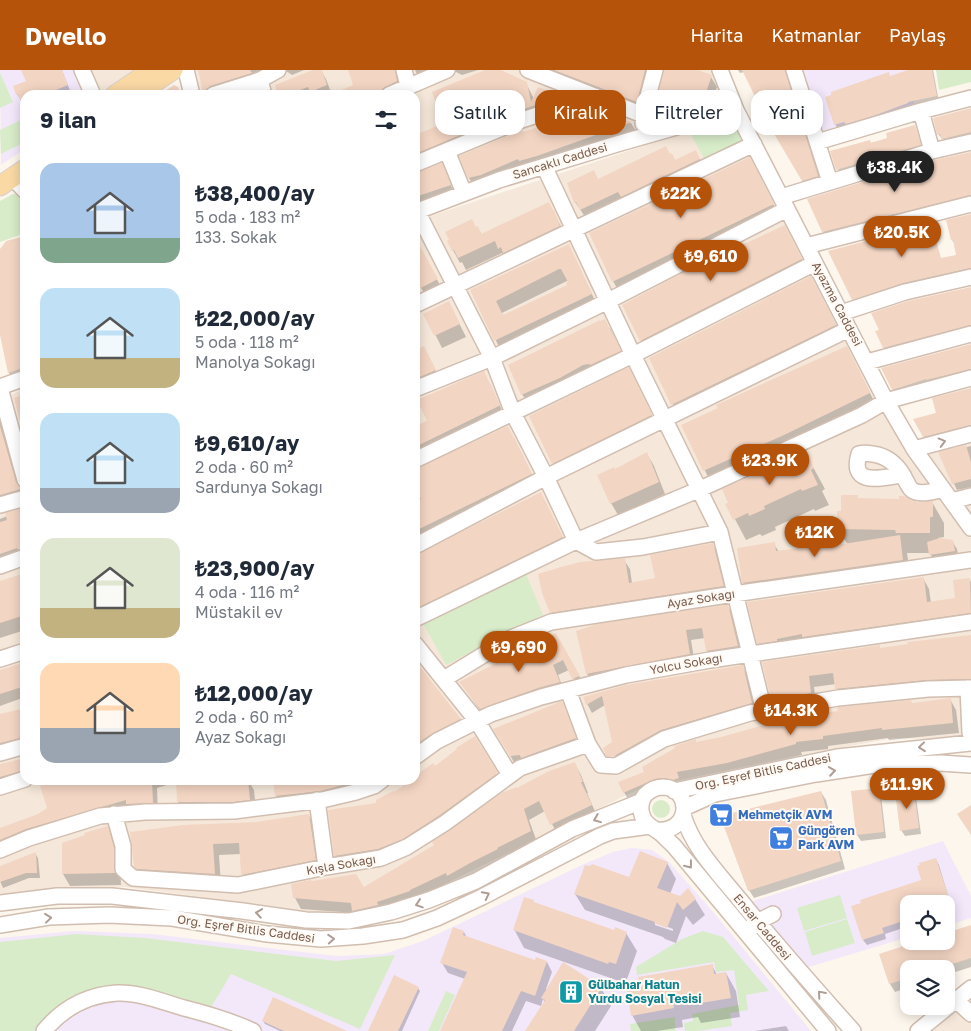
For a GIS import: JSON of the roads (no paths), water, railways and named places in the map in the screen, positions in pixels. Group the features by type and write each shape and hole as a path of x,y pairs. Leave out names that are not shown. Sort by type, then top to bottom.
{"main road":[{"path":"122,90 152,70"},
{"path":"143,90 173,70"},
{"path":"15,178 20,166"}],"street":[{"path":"82,70 91,90"},
{"path":"186,70 191,90"},
{"path":"229,90 260,80 278,70"},
{"path":"404,70 408,86"},
{"path":"400,90 447,70"},
{"path":"528,70 580,90"},
{"path":"650,90 655,70"},
{"name":"Ayazma Caddesi","path":"720,70 728,90"},
{"path":"794,70 830,182"},
{"path":"260,80 263,90"},
{"path":"817,142 921,110 971,98"},
{"path":"921,110 932,152"},
{"path":"420,162 535,115"},
{"name":"Ayazma Caddesi","path":"741,119 849,329 868,362 886,401 914,449 971,528"},
{"name":"Sancaklı Caddesi","path":"420,210 499,180 648,135"},
{"path":"420,387 492,358 608,301 784,203 830,182 971,142"},
{"path":"420,303 754,144"},
{"path":"447,151 464,193"},
{"path":"544,166 633,355 720,532 764,711"},
{"path":"806,246 971,204"},
{"path":"420,220 492,358 513,413 576,541 596,552 643,546 720,532"},
{"path":"420,458 633,355 815,263"},
{"path":"842,313 905,292 971,277"},
{"path":"420,543 546,477 849,329"},
{"path":"868,362 971,334"},
{"path":"420,617 576,541 698,490 862,415 886,401 971,378"},
{"path":"20,380 0,388 20,462"},
{"path":"914,449 971,434"},
{"path":"903,475 911,490 917,492 971,496"},
{"path":"0,505 20,499"},
{"path":"0,566 20,560"},
{"name":"Ayaz Sokağı","path":"444,679 511,638 551,622 971,560"},
{"name":"Yolcu Sokağı","path":"420,754 491,714 568,690 636,674 750,654 971,622"},
{"path":"0,659 20,653"},
{"path":"420,653 444,679 477,721 510,775"},
{"path":"568,690 588,744 601,765 616,766 664,739 750,713 838,698 969,688 966,756 960,763 954,764"},
{"name":"Org. Eşref Bitlis Caddesi","path":"674,791 837,757 966,740"},
{"name":"Kışla Sokağı","path":"114,814 123,846 123,869 133,878 238,885 381,858 408,847 445,823 520,768 588,744"},
{"path":"0,753 20,747"},
{"name":"Org. Eşref Bitlis Caddesi","path":"0,925 49,917 109,915 172,918 267,934 321,939 403,930 482,898 613,831 653,828 670,829 676,825 683,812 715,794 816,774 875,765 971,765"},
{"path":"0,787 20,781"},
{"path":"0,850 29,838 92,818 114,814 234,811 317,800 356,792 375,785"},
{"name":"Org. Eşref Bitlis Caddesi","path":"0,903 57,896 112,896 306,920 349,921 391,912 429,900 476,881 572,829 642,801 646,794 658,787 665,787 674,791 682,799 683,812"},
{"path":"317,800 326,867"},
{"path":"642,801 642,815 653,828"},
{"name":"Ensar Caddesi","path":"683,812 688,831 702,855 757,922 853,1031"},
{"name":"Ensar Caddesi","path":"653,828 674,846 828,1031"},
{"path":"237,910 238,885"},
{"path":"745,932 757,922 773,914"},
{"path":"918,1031 934,1024 956,1000 971,988"},
{"path":"44,1031 54,1019 80,1001 117,993 147,997 227,1020 254,1031"},
{"path":"956,1000 971,1014"}],"place":[{"name":"Mehmetçik AVM","path":"721,815"},
{"name":"Güngören Park AVM","path":"781,838"},
{"name":"Gülbahar Hatun Yurdu Sosyal Tesisi","path":"571,992"}]}
